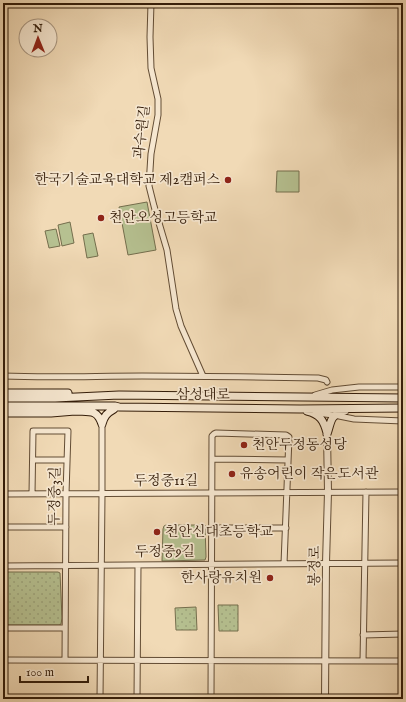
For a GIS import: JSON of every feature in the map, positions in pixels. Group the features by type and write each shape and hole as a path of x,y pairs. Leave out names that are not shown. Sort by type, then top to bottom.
{"main road":[{"path":"3,392 100,393 119,395"},
{"name":"삼성대로","path":"3,398 55,398 119,395 403,398"},
{"name":"삼성대로","path":"3,406 300,409 403,408"},
{"path":"3,413 50,413 117,408"},
{"path":"102,424 108,412 117,408"},
{"path":"300,409 314,413 320,417 327,434"},
{"path":"327,434 334,415 354,409"},
{"path":"73,411 94,412 98,414 102,424"}],"street":[{"name":"과수원길","path":"151,3 151,68 158,99 158,115 151,154 149,186 167,250 176,309 181,326 203,376"},
{"path":"3,376 51,378 142,376 318,378 328,382"},
{"path":"310,397 332,390 352,387 403,387"},
{"path":"314,413 354,419 403,421"},
{"path":"100,699 102,424"},
{"name":"두정중3길","path":"32,494 33,431 68,431 65,660"},
{"path":"211,699 213,493 212,436 214,434 286,435 289,437 284,564"},
{"name":"봉정로","path":"325,699 328,492 327,434"},
{"path":"212,459 288,460"},
{"path":"32,460 67,460"},
{"path":"362,661 366,492"},
{"name":"두정중11길","path":"3,494 403,492"},
{"path":"3,527 66,527"},
{"path":"212,528 286,528"},
{"name":"두정중9길","path":"3,566 403,563"},
{"path":"137,699 138,565"},
{"path":"3,628 65,628"},
{"path":"363,635 403,634"},
{"path":"3,660 403,661"}],"green space":[{"path":"277,171 299,171 299,192 276,192"},
{"path":"147,202 156,250 128,255 119,207"},
{"path":"70,222 74,243 62,246 58,225"},
{"path":"56,229 60,246 49,248 45,231"},
{"path":"93,233 98,256 87,258 83,235"},
{"path":"166,525 205,525 205,560 162,561 163,529"},
{"path":"3,572 60,573 61,624 3,625"},
{"path":"218,605 238,605 238,631 219,631"},
{"path":"196,607 197,630 176,630 175,608"}],"place":[{"name":"한국기술교육대학교 제2캠퍼스","path":"228,180"},
{"name":"천안오성고등학교","path":"101,218"},
{"name":"천안두정동성당","path":"244,445"},
{"name":"유송어린이 작은도서관","path":"232,474"},
{"name":"천안신대초등학교","path":"157,532"},
{"name":"한사랑유치원","path":"270,578"}]}
